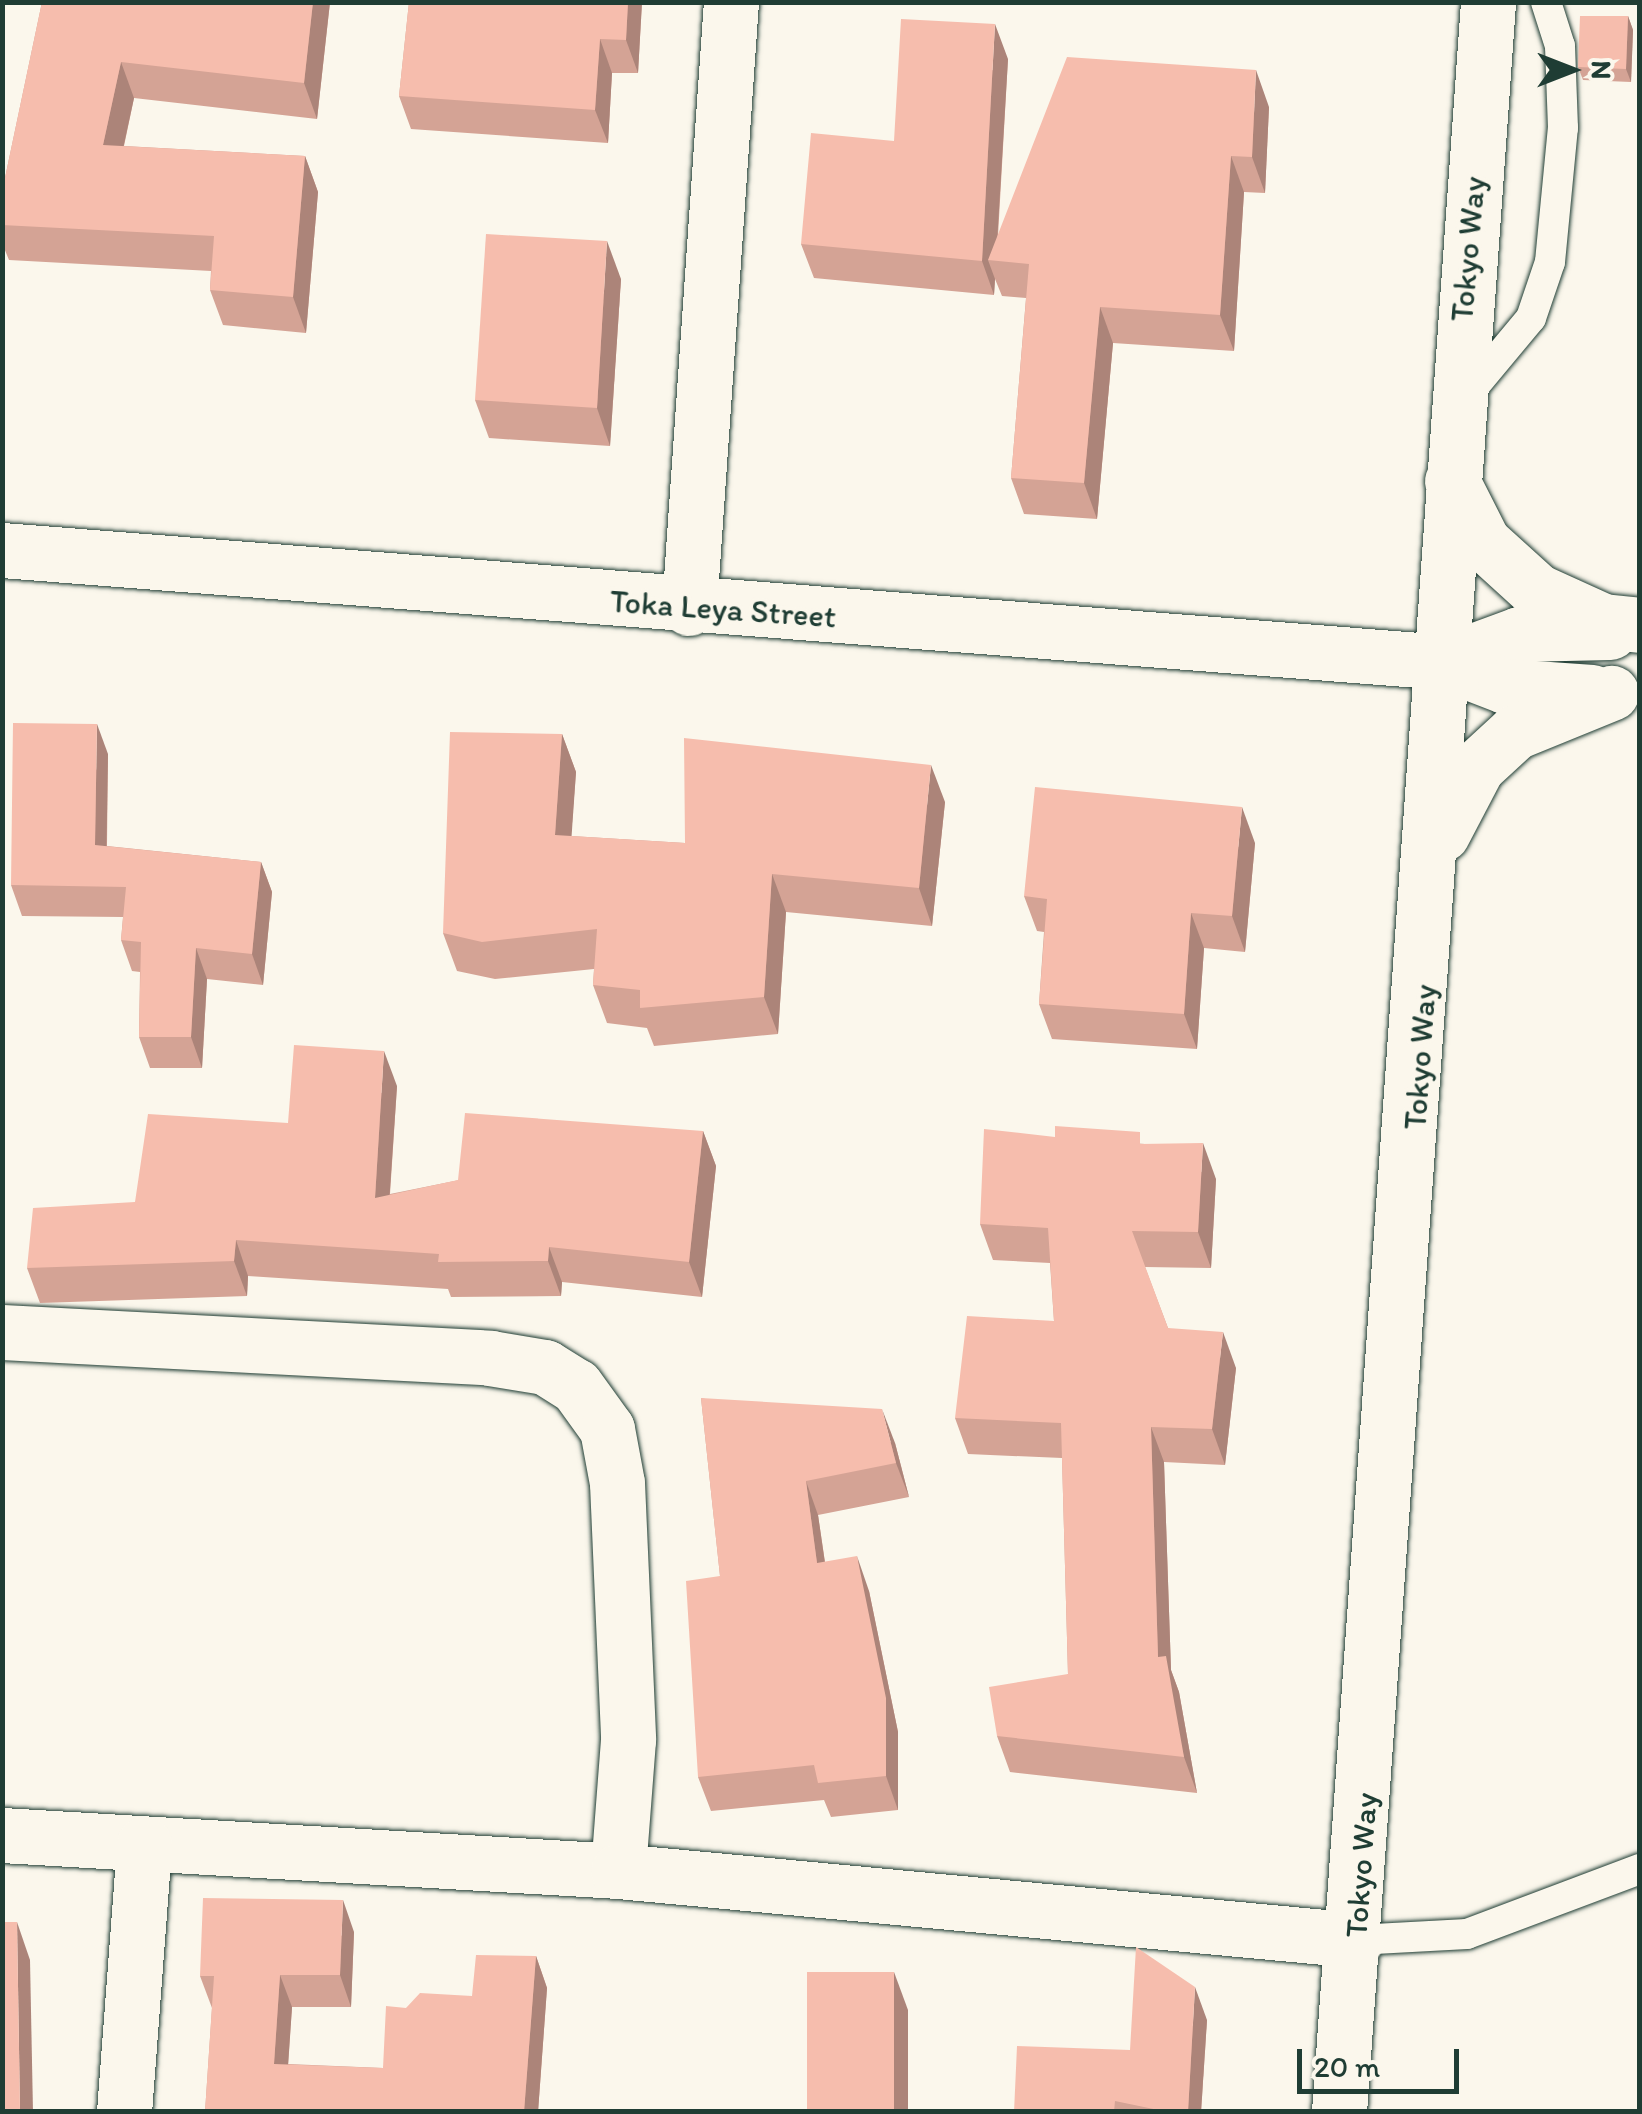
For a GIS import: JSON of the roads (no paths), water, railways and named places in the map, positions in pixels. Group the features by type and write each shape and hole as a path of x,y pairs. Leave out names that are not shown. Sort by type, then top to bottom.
{"street":[{"path":"688,608 732,2"},
{"name":"Tokyo Way","path":"1339,2112 1356,1940 1434,859 1451,478 1488,2"},
{"path":"1451,478 1484,542 1536,592 1603,621 1640,628"},
{"name":"Toka Leya Street","path":"2,550 688,608 1443,662"},
{"path":"1443,662 1518,634 1640,628"},
{"path":"1443,662 1505,686 1625,694"},
{"path":"1434,859 1450,810 1490,755 1561,708 1625,694"},
{"path":"2,1332 490,1358 545,1368 576,1386 607,1430 617,1484 628,1740 618,1871"},
{"path":"2,1835 618,1871 1356,1940"},
{"path":"124,2112 144,1844"}],"lane":[{"path":"1456,408 1531,318 1550,262 1562,128 1560,46 1546,2"},
{"path":"1356,1940 1467,1934 1640,1869"}]}
